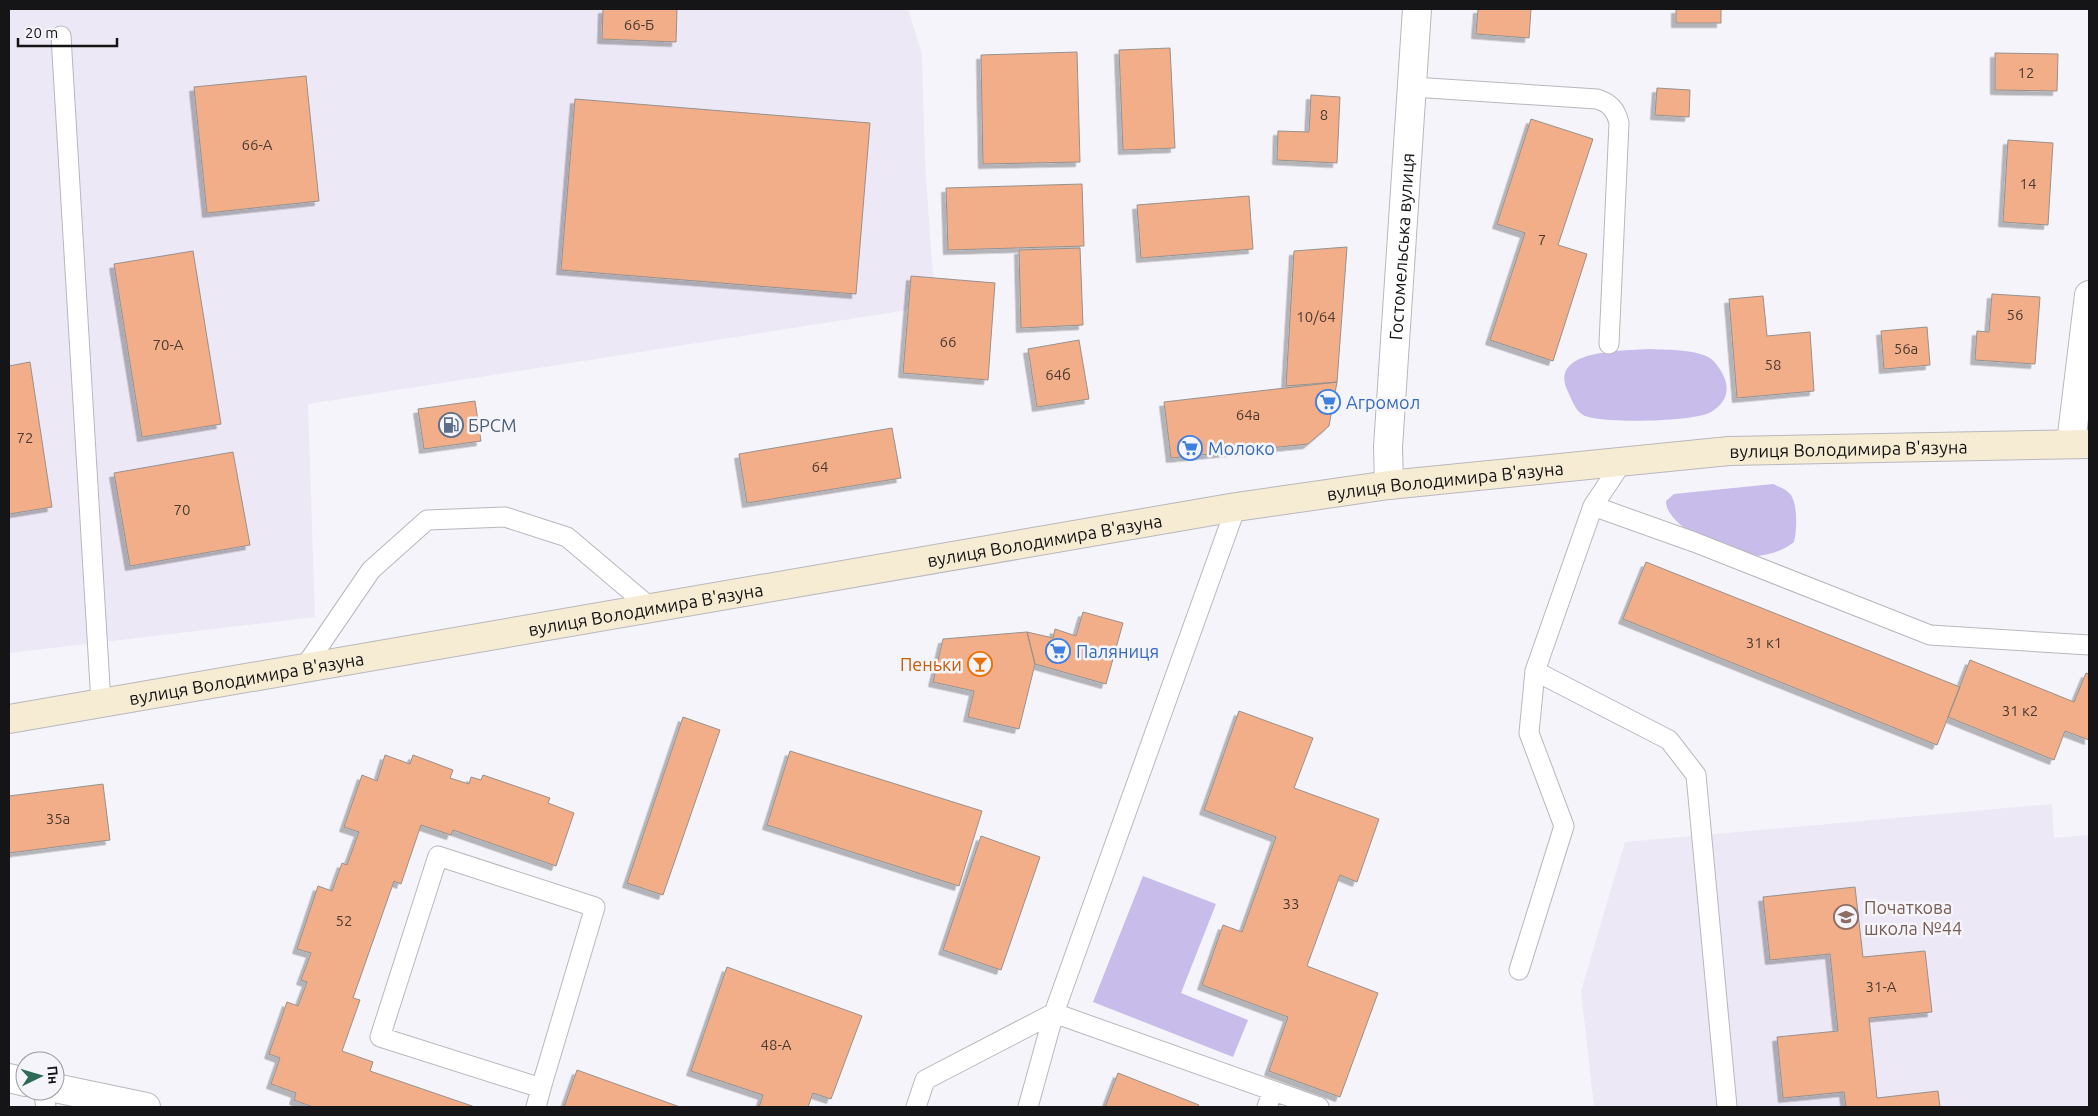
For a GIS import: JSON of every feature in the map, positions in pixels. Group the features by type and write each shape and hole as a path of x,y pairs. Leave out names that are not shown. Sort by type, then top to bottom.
{"main road":[{"name":"вулиця Володимира В'язуна","path":"9,719 1236,507 1389,485 1729,451 2080,444"}],"street":[{"name":"Гостомельська вулиця","path":"1389,485 1388,447 1417,9"},
{"path":"2080,444 2089,295"},
{"path":"65,1090 146,1107"}],"lane":[{"path":"61,36 101,703"},
{"path":"1413,87 1597,98 1612,107 1619,123 1609,344"},
{"path":"1519,970 1564,826 1529,733 1535,671 1593,506 1623,461"},
{"path":"1593,506 1694,542 1930,635 2089,645"},
{"path":"1028,1107 1054,1013 1236,507"},
{"path":"304,668 371,570 427,520 504,517 567,537 651,608"},
{"path":"1535,671 1669,740 1696,775 1727,1107"},
{"path":"536,1107 595,907 438,856 380,1037 541,1088"},
{"path":"916,1107 925,1080 1054,1013 1270,1099 1319,1107"}],"shaded area":[{"path":"9,9 908,9 922,54 925,162 933,278 911,276 908,310 308,404 315,617 9,653"},
{"path":"1648,349 1687,351 1710,358 1720,369 1726,383 1726,394 1721,404 1711,412 1702,415 1647,421 1592,418 1583,415 1578,410 1568,392 1564,378 1568,367 1577,360 1591,355"},
{"path":"1773,484 1786,491 1793,498 1796,517 1795,537 1794,542 1784,549 1761,556 1738,554 1698,537 1675,520 1668,510 1666,501 1674,494"},
{"name":"Початкова школа №44","path":"2052,804 2054,838 2089,835 2089,1107 1594,1107 1581,991 1625,842"},
{"path":"1143,876 1216,904 1181,993 1248,1020 1233,1057 1093,1002"}],"building":[{"path":"603,9 677,9 676,42 602,39"},
{"path":"1478,9 1531,9 1529,38 1476,34"},
{"path":"1676,9 1721,9 1721,23 1676,23"},
{"path":"1170,48 1175,148 1123,150 1119,50"},
{"path":"1077,52 1080,162 983,164 981,55"},
{"path":"1995,53 2058,54 2057,91 1995,90"},
{"path":"306,76 319,201 207,213 194,87"},
{"path":"1657,88 1690,90 1689,117 1655,115"},
{"path":"1311,95 1340,97 1337,163 1277,160 1278,131 1309,132"},
{"path":"575,99 870,123 856,294 561,270"},
{"path":"1531,119 1593,139 1558,245 1587,254 1553,361 1490,340 1525,233 1497,224"},
{"path":"2008,140 2053,143 2048,225 2003,222"},
{"path":"1082,184 1084,246 948,250 946,188"},
{"path":"1249,196 1253,249 1141,258 1137,205"},
{"path":"1347,247 1337,382 1286,386 1294,251"},
{"path":"1080,248 1083,325 1021,328 1019,250"},
{"path":"193,251 221,424 142,437 114,264"},
{"path":"911,276 995,283 988,380 903,373"},
{"path":"1992,294 2040,297 2035,364 1975,360 1977,331 1989,332"},
{"path":"1763,296 1767,336 1810,332 1814,391 1737,398 1729,299"},
{"path":"1927,327 1930,365 1884,369 1881,331"},
{"path":"1079,340 1089,399 1037,407 1028,349"},
{"path":"30,362 52,507 9,514 9,366"},
{"path":"1337,382 1329,426 1308,444 1171,458 1164,402"},
{"path":"475,401 481,441 424,449 418,409"},
{"path":"892,428 901,478 747,503 739,454"},
{"path":"233,452 250,545 130,566 114,473"},
{"path":"1646,562 1960,687 1937,745 1623,619"},
{"path":"1083,612 1123,623 1106,684 1035,664 1027,632 1053,638 1055,629 1076,636"},
{"path":"1027,632 1035,664 1019,729 968,717 974,691 933,682 943,639"},
{"path":"1970,660 2074,702 2086,673 2089,674 2089,740 2065,731 2054,760 1948,717"},
{"path":"1239,711 1313,738 1294,788 1379,819 1357,882 1340,875 1307,966 1378,993 1340,1097 1269,1071 1288,1017 1202,985 1223,925 1242,932 1276,837 1204,810"},
{"path":"683,717 720,730 663,895 627,883"},
{"path":"790,751 982,811 959,886 767,825"},
{"path":"385,755 410,764 413,755 453,770 450,778 469,784 471,777 481,780 483,775 550,798 548,803 574,813 556,866 453,830 451,835 421,825 401,884 394,881 353,998 360,1000 342,1051 373,1062 370,1071 475,1107 313,1107 294,1100 296,1093 271,1084 280,1058 269,1054 287,1002 298,1006 307,982 301,980 311,953 297,949 318,886 332,891 342,863 347,865 359,832 344,827 362,775 377,781"},
{"path":"103,784 110,840 9,853 9,796"},
{"path":"981,836 1040,857 1001,970 943,950"},
{"path":"1855,887 1863,957 1925,951 1932,1012 1869,1018 1877,1098 1938,1091 1940,1107 1846,1107 1844,1092 1783,1098 1777,1037 1838,1031 1830,954 1770,960 1763,897"},
{"path":"727,967 862,1016 831,1099 813,1093 808,1107 759,1107 763,1095 691,1071"},
{"path":"577,1070 680,1107 564,1107"},
{"path":"1118,1073 1199,1105 1198,1107 1105,1107"}],"place":[{"name":"Агромол","path":"1328,402"},
{"name":"БРСМ","path":"451,425"},
{"name":"Молоко","path":"1190,448"},
{"name":"Паляниця","path":"1058,651"},
{"name":"Пеньки","path":"980,664"},
{"name":"Початкова школа №44","path":"1846,917"}]}
